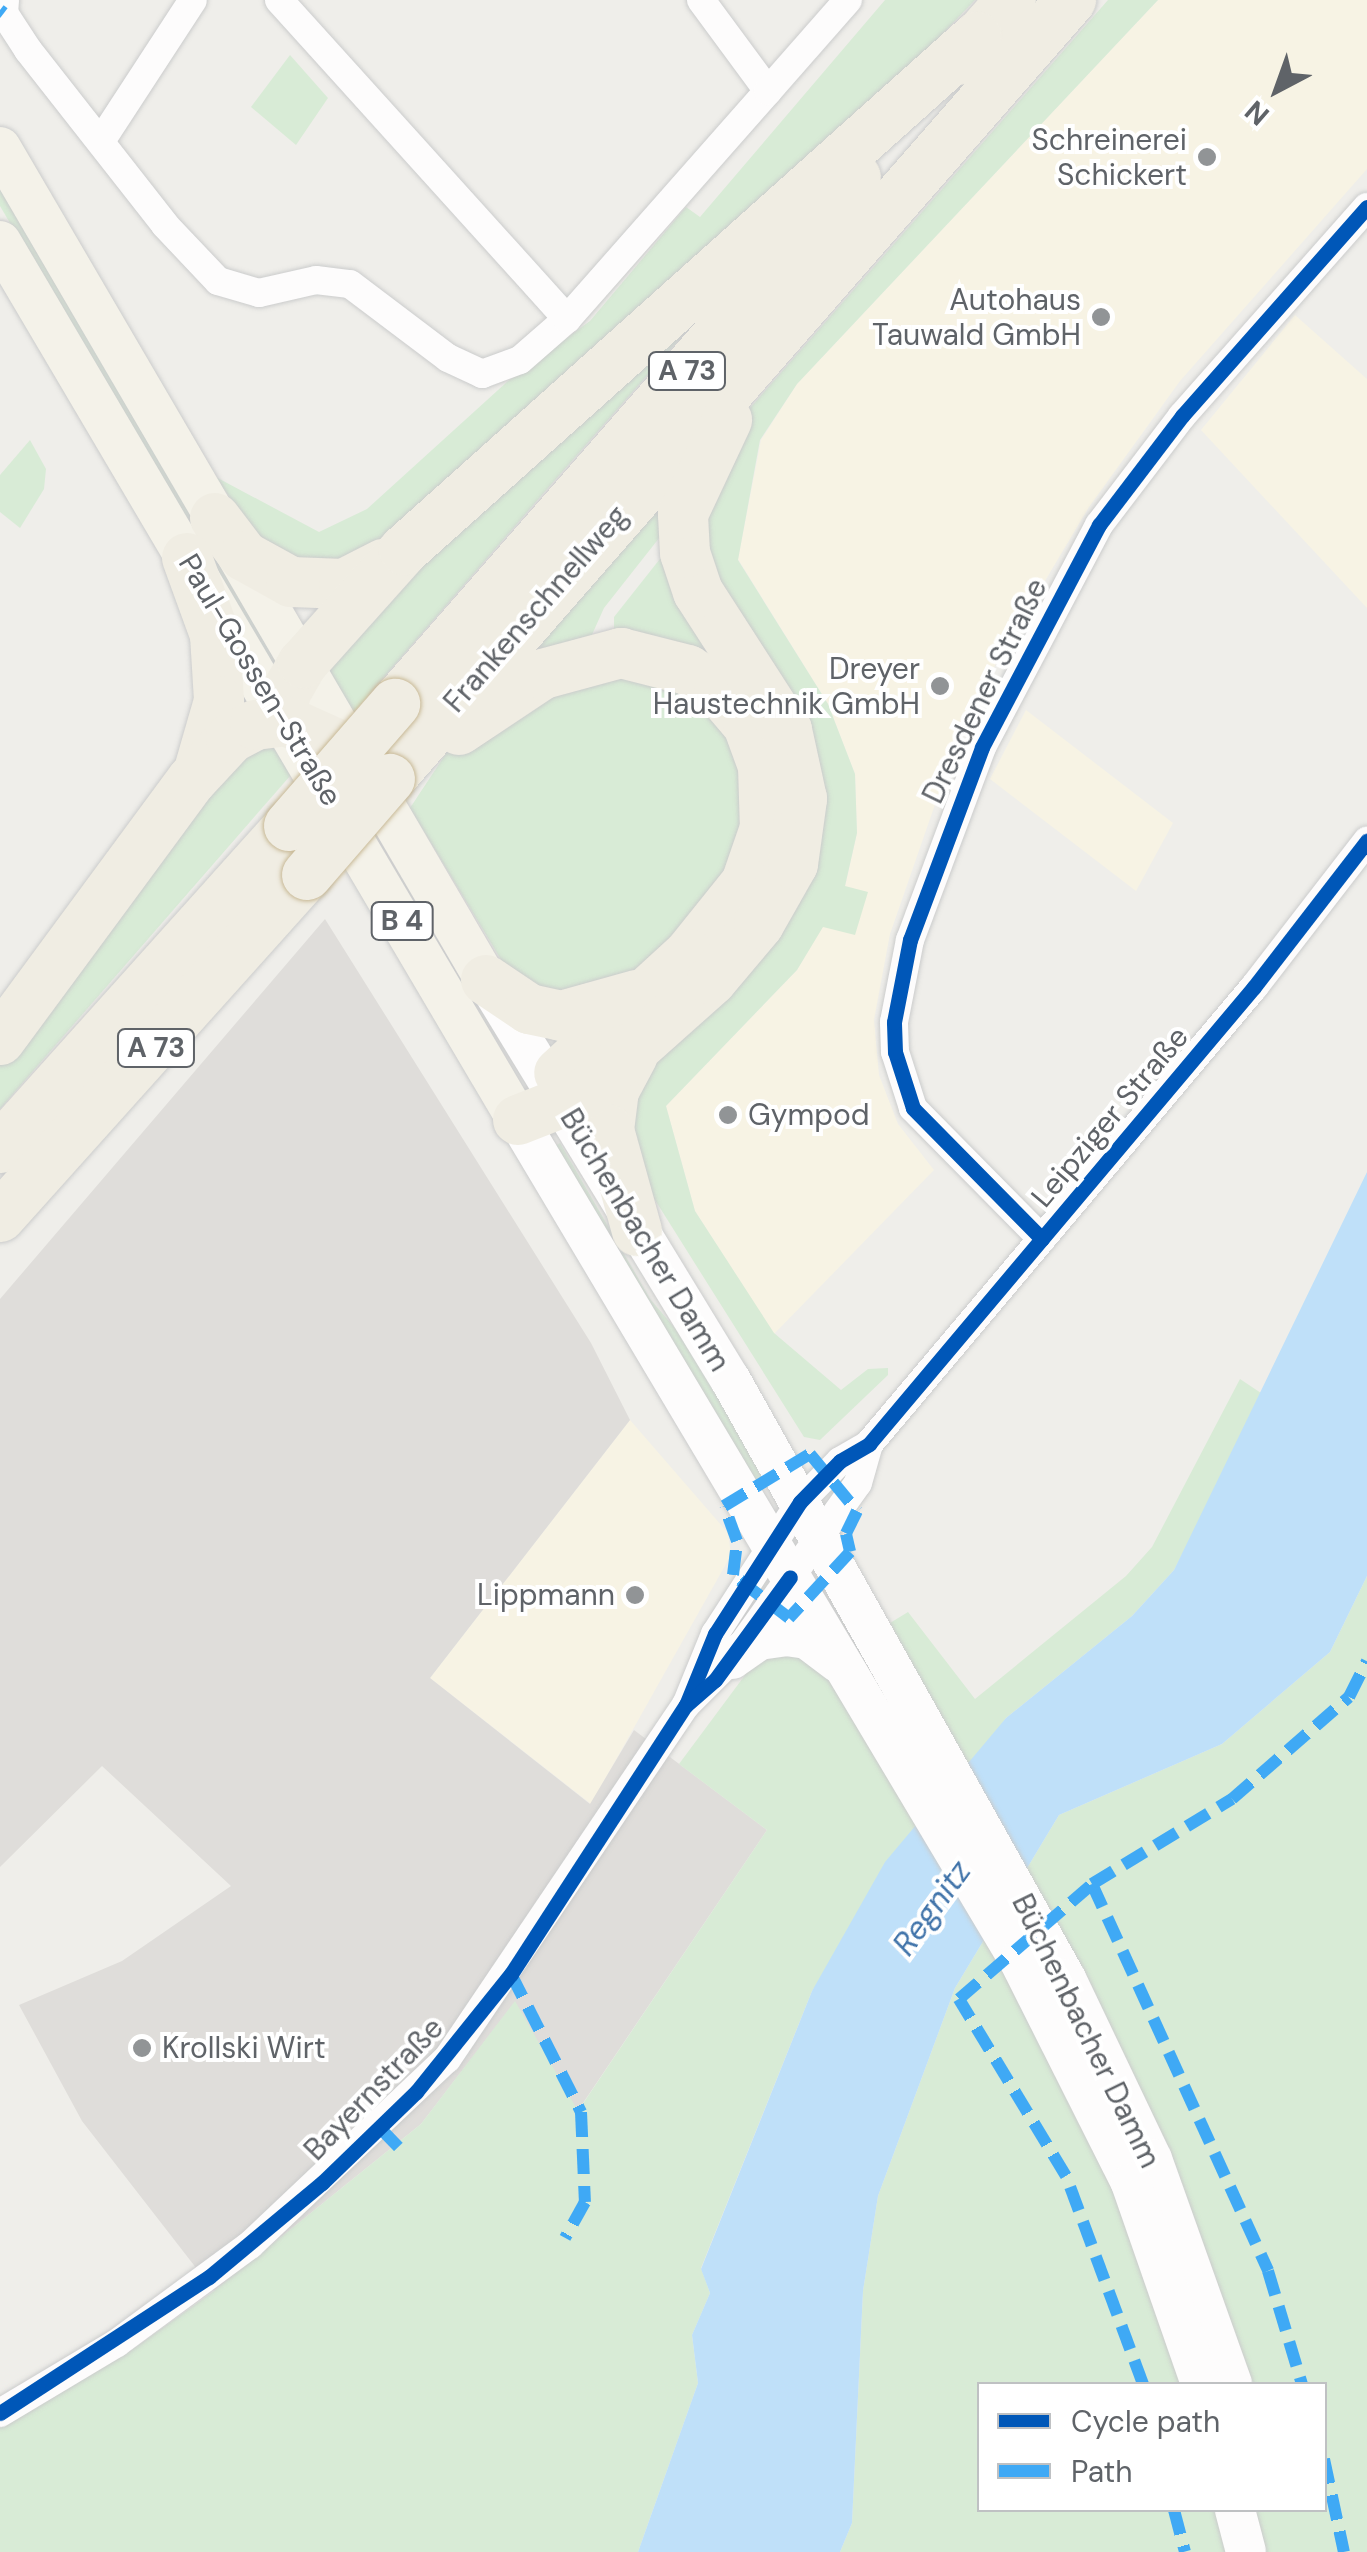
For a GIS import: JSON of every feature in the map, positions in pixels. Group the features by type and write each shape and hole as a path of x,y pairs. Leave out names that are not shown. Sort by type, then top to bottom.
{"highway":[{"name":"Frankenschnellweg","path":"0,1148 288,826 1011,0"},
{"name":"Frankenschnellweg","path":"0,1217 307,875 1070,0"},
{"path":"285,719 285,694 302,663 404,550 977,37"},
{"path":"543,1102 636,1050 726,965 793,864 802,799 797,762 769,697 698,592 685,553 683,514 713,441 800,306"},
{"path":"215,518 258,567 307,586 361,578 404,550"},
{"path":"187,558 216,635 220,700 192,780"},
{"path":"390,780 503,696 582,659 621,653 688,670 719,691 748,725 763,766 760,846 721,917 543,1102"},
{"path":"0,1040 192,780 243,730 285,719 348,749"},
{"path":"486,980 529,1009 560,1016 650,990"},
{"path":"636,1050 614,1090 609,1130 637,1231"}],"main road":[{"name":"Paul-Gossen-Straße","path":"0,148 486,980"},
{"name":"Paul-Gossen-Straße","path":"0,242 285,719 543,1102"},
{"name":"Büchenbacher Damm","path":"486,980 543,1102 779,1560 850,1675 912,1741"},
{"name":"Büchenbacher Damm","path":"543,1102 637,1231 809,1520 912,1741 1152,2159 1231,2382"},
{"path":"732,1659 758,1640 794,1636 820,1646 850,1675"},
{"name":"Büchenbacher Damm","path":"1052,1988 1131,2183 1200,2382"},
{"path":"1237,2512 1264,2540"}],"street":[{"path":"4,0 4,13 28,50 166,225 209,272 236,291 273,292 316,280 350,284 448,358 482,374 520,360 568,318 848,0"},
{"path":"101,141 193,0"},
{"path":"279,0 568,318"},
{"path":"701,0 768,90"},
{"name":"Dresdener Straße","path":"1042,1239 913,1108 895,1052 894,1022 910,940 989,733 1099,525 1182,416 1367,208"},
{"name":"Leipziger Straße","path":"809,1520 840,1461 869,1444 1254,987 1367,841"},
{"name":"Leipziger Straße","path":"809,1520 858,1483 869,1444"},
{"path":"779,1560 809,1520"},
{"path":"779,1560 809,1520"},
{"name":"Bayernstraße","path":"0,2413 209,2277 404,2104 511,1974 686,1705 732,1659 779,1560"},
{"name":"Bayernstraße","path":"686,1705 701,1661 779,1560"}],"shaded area":[{"path":"1158,0 1367,0 1367,169 1180,381 1089,507 996,663 947,770 890,934 874,1020 879,1075 898,1124 934,1170 774,1334 695,1211 666,1106 797,970 823,926 867,892 845,887 857,833 855,774 828,704 738,559 761,440 797,384"},
{"path":"1295,315 1367,379 1367,608 1201,430"},
{"path":"1026,710 1173,823 1136,891 990,779"},
{"path":"325,919 591,1343 630,1420 430,1678 590,1804 634,1730 767,1830 577,2112 515,2002 421,2124 214,2291 82,2121 19,2005 122,1961 231,1886 102,1766 0,1867 0,1299"},
{"path":"630,1420 728,1533 731,1555 591,1804 430,1678"}],"green space":[{"path":"885,0 975,0 888,91 356,563 274,556 214,476 319,532 367,509 508,381 590,321 686,207 700,217"},
{"path":"1108,0 1158,0 797,384 760,440 738,560 828,704 855,774 857,833 845,886 868,892 855,935 823,927 797,970 666,1106 695,1211 774,1333 841,1390 868,1369 888,1368 888,1375 820,1440 804,1437 628,1157 627,1095 780,915 697,540 743,416"},
{"path":"290,55 328,98 296,145 251,107"},
{"path":"0,183 279,660 273,672 0,206"},
{"path":"725,287 548,488 353,713 321,658"},
{"path":"30,440 46,469 44,489 20,528 0,512 0,475"},
{"path":"672,495 671,523 604,608 586,648 513,671"},
{"path":"667,550 769,746 614,644 614,617"},
{"path":"670,674 748,755 733,881 610,996 518,988 410,808 447,752 540,685"},
{"path":"270,735 297,768 0,1109 0,1062 229,757"},
{"path":"560,1143 650,1299 691,1347 765,1474 755,1480 553,1147"},
{"path":"1240,1379 1264,1395 1174,1570 1132,1616 1006,1718 812,1991 701,2268 710,2293 692,2335 698,2383 638,2552 0,2552 0,2427 129,2352 214,2291 421,2124 515,2001 578,2111 767,1830 679,1764 754,1663 794,1653 943,1722 890,1623 908,1612 975,1699 1126,1576 1152,1547"},
{"path":"1367,1576 1367,2552 840,2552 852,2523 863,2291 878,2196 955,1988 1059,1815 1222,1744 1330,1652"}],"water":[{"name":"Regnitz","path":"1367,1172 1367,1576 1330,1652 1222,1744 1059,1815 955,1988 878,2196 863,2291 852,2523 840,2552 638,2552 698,2383 692,2335 710,2293 701,2269 812,1991 885,1862 1006,1718 1132,1616 1174,1570"}],"marked path":[{"path":"0,10 4,13"},
{"path":"810,1454 857,1511 846,1534 850,1552 789,1618 733,1575 737,1541 724,1506 810,1454"},
{"path":"1142,2382 1066,2176 959,1999 1092,1884 1232,1799 1349,1697 1367,1661"},
{"path":"1092,1884 1268,2271 1301,2382"},
{"path":"511,1974 581,2112 585,2202 565,2238"},
{"path":"381,2129 406,2155"},
{"path":"1327,2473 1344,2552"},
{"path":"1175,2512 1185,2552"}],"cycle path":[{"path":"1042,1239 913,1108 895,1052 894,1022 910,940 982,747 1099,525 1182,416 1367,207"},
{"path":"686,1705 715,1634 800,1502 840,1461 869,1444 1254,987 1367,841"},
{"path":"0,2413 209,2277 322,2183 416,2092 511,1974 686,1705 715,1680 790,1577"}],"place":[{"name":"Schreinerei Schickert","path":"1207,157"},
{"name":"Autohaus Tauwald GmbH","path":"1101,317"},
{"name":"Dreyer Haustechnik GmbH","path":"940,686"},
{"name":"Gympod","path":"728,1115"},
{"name":"Lippmann","path":"635,1595"},
{"name":"Krollski Wirt","path":"142,2048"}]}
